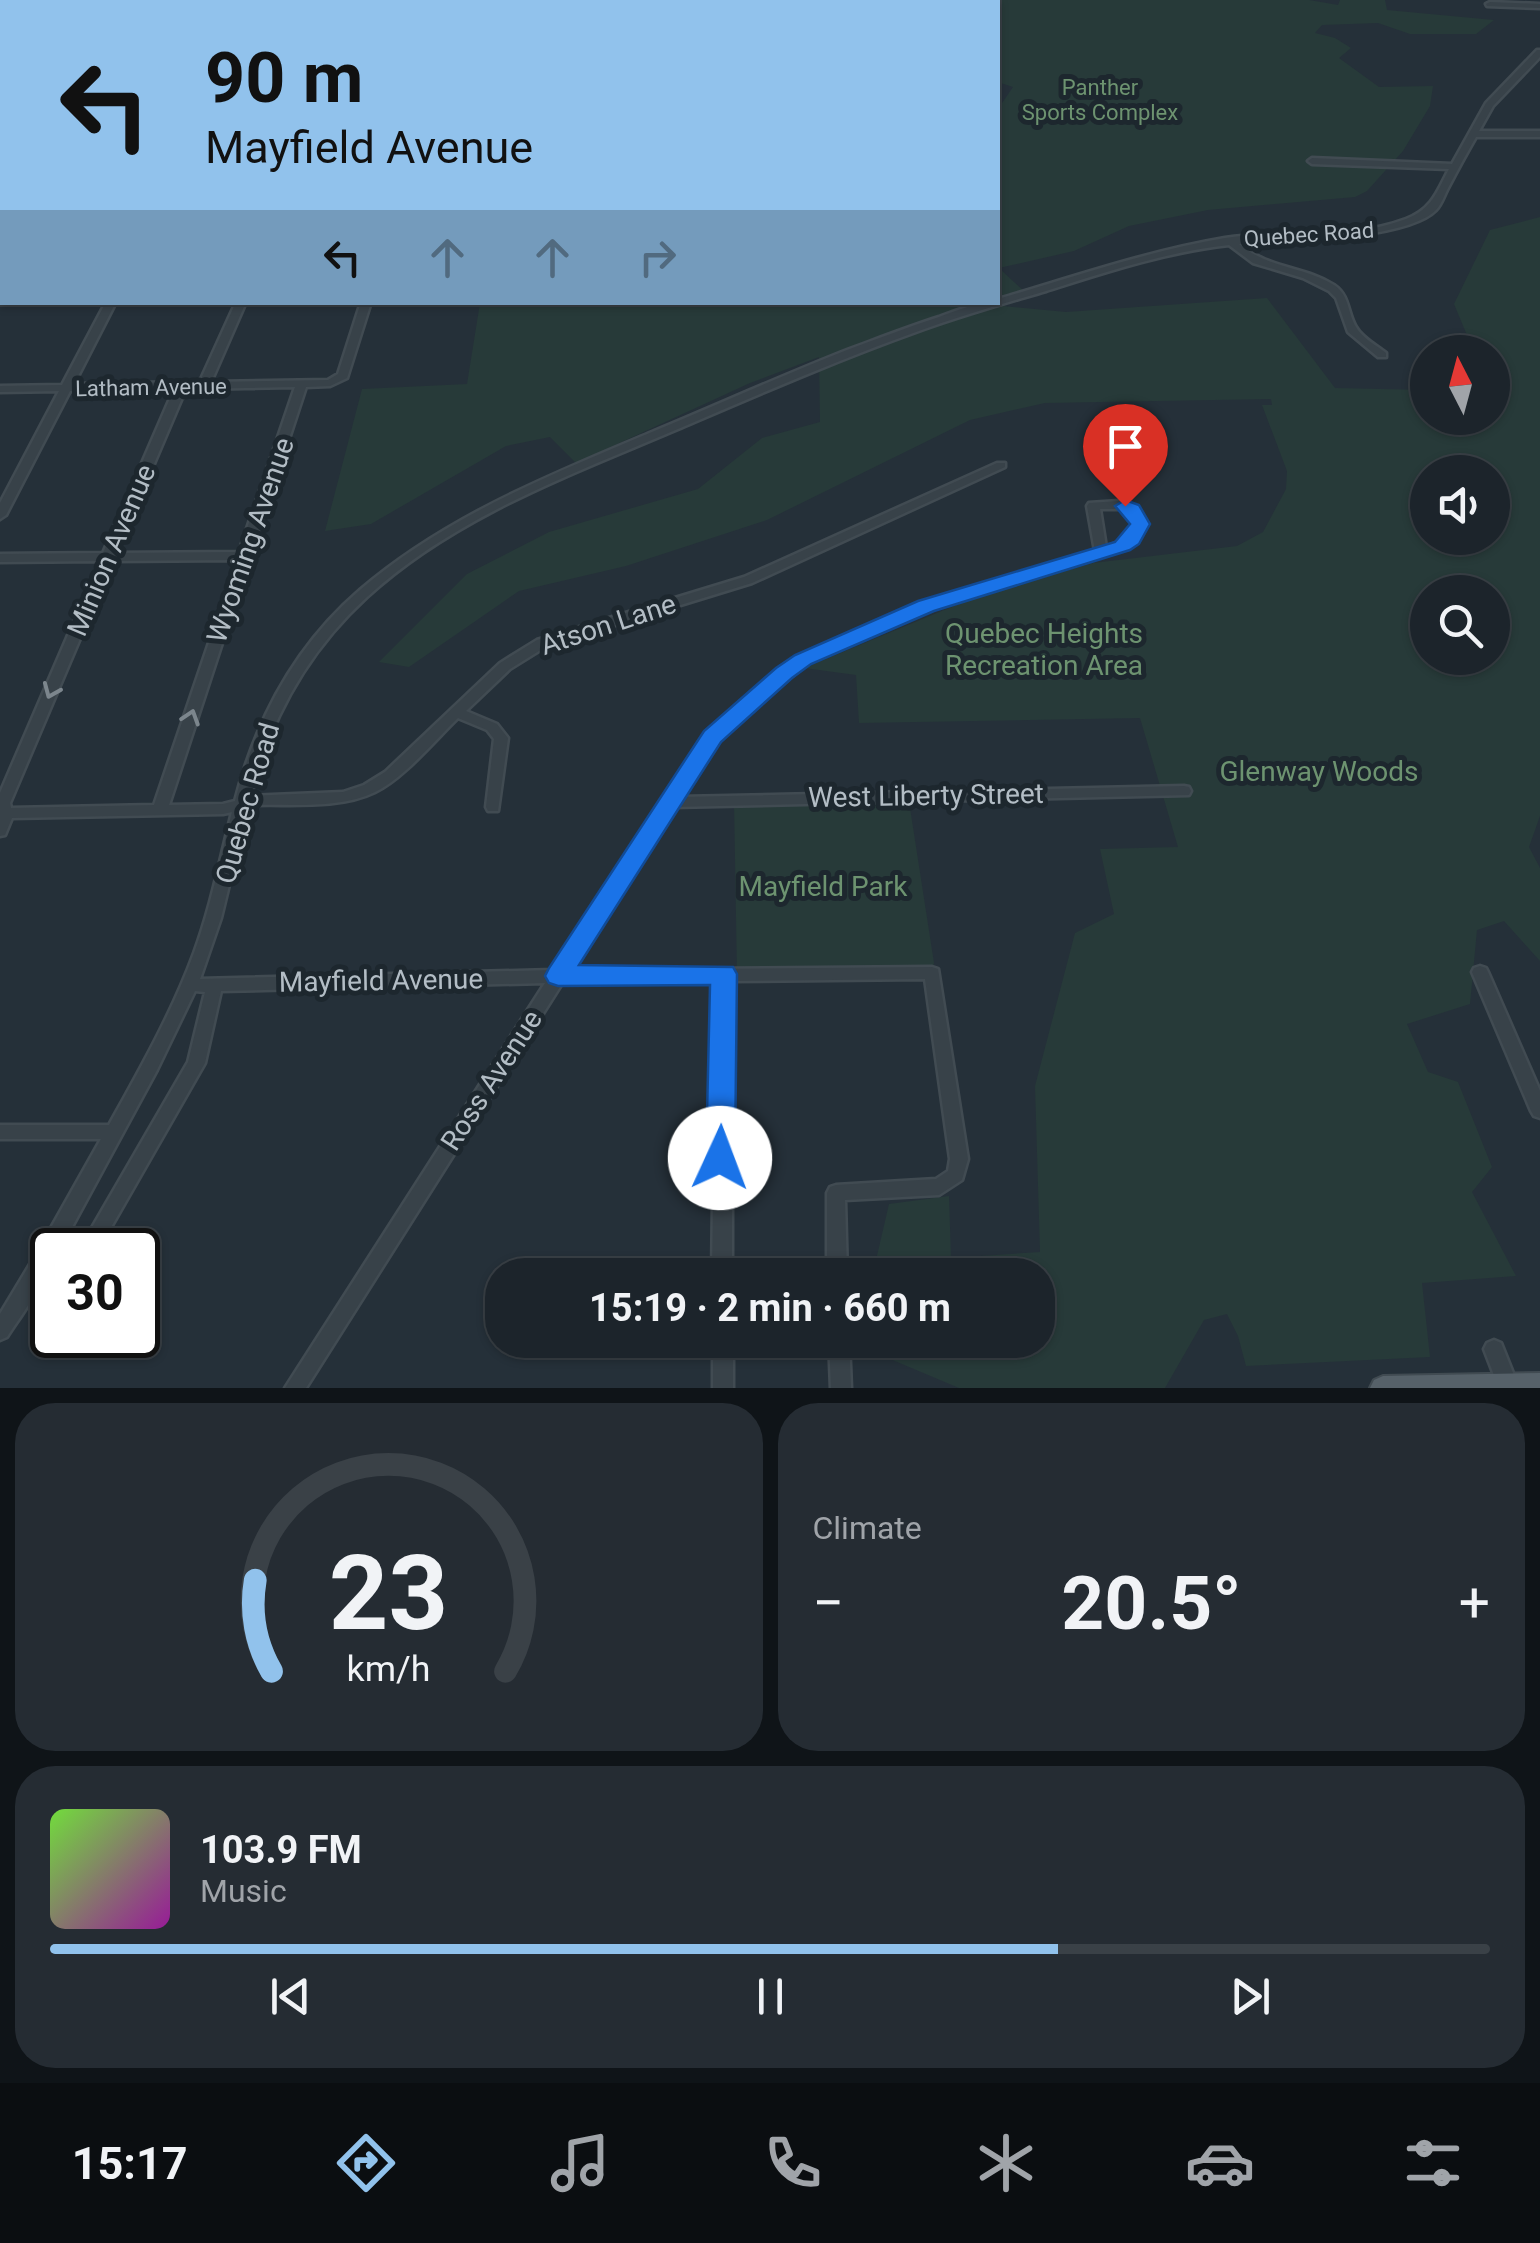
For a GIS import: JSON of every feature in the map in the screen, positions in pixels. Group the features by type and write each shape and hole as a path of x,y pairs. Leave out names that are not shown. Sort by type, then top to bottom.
{"main road":[{"path":"1382,1388 1540,1384"}],"street":[{"path":"1490,4 1540,6"},
{"name":"Quebec Road","path":"1000,301 1171,252 1228,240 1361,232 1405,223 1432,209 1489,105 1540,52"},
{"path":"1472,134 1540,134"},
{"path":"1312,161 1456,167"},
{"path":"1228,240 1260,265 1312,279 1334,290 1343,300 1354,332 1382,354"},
{"path":"0,514 109,305"},
{"name":"Minion Avenue","path":"0,831 5,819 1,814 3,803 177,396 207,379 240,305"},
{"path":"302,385 330,383 342,376 365,305"},
{"name":"Quebec Road","path":"0,1330 46,1258 191,985 215,919 242,804 270,716 304,658 347,608 421,546 524,492 848,351 988,305"},
{"name":"Latham Avenue","path":"0,389 302,385"},
{"name":"Wyoming Avenue","path":"160,809 302,385"},
{"name":"Atson Lane","path":"242,804 343,797 369,788 390,775 505,666 542,643 748,580 1001,465"},
{"name":"Ross Avenue","path":"294,1388 669,802 722,726 803,660 926,606 1101,552"},
{"path":"0,558 245,556"},
{"path":"456,712 492,727 501,738 493,808"},
{"name":"West Liberty Street","path":"669,802 1184,790"},
{"path":"1,814 223,808 242,804"},
{"path":"1480,972 1540,1111"},
{"name":"Mayfield Avenue","path":"191,985 558,976 932,973 958,1159 954,1179 940,1187 836,1193 837,1258"},
{"path":"722,1258 724,974"},
{"path":"101,1228 196,1063 204,1042 211,984"},
{"path":"0,1132 115,1132"},
{"path":"1494,1349 1508,1387"},
{"path":"723,1358 723,1388"},
{"path":"840,1358 841,1388"}],"green space":[{"name":"Panther Sports Complex","path":"1000,0 1309,0 1338,5 1340,0 1385,0 1387,10 1494,20 1476,34 1410,34 1378,23 1322,25 1315,33 1335,38 1351,48 1339,58 1379,87 1433,86 1430,106 1403,151 1367,191 1355,197 1208,210 1129,226 1074,251 1000,268 1000,106 1013,87 1000,83"},
{"path":"1540,217 1540,816 1529,847 1540,868 1540,961 1504,921 1477,930 1470,1004 1407,1024 1428,1072 1458,1082 1492,1167 1472,1192 1516,1276 1422,1283 1430,1357 1246,1366 1227,1314 1204,1320 1165,1388 959,1388 888,1358 1055,1358 1055,1258 951,1258 1040,1252 1035,1086 1075,933 1114,914 1100,849 1178,847 1140,718 859,723 856,675 804,668 978,596 1093,563 1237,546 1263,532 1286,489 1287,471 1262,405 1272,405 1271,399 1045,403 970,420 767,520 626,566 519,591 409,667 379,662 467,574 549,532 698,489 762,438 820,422 819,357 750,383 576,463 550,437 506,446 371,524 325,531 362,389 467,384 480,305 993,305 1066,312 1267,298 1335,388 1410,390 1410,435 1510,435 1510,335 1467,335 1454,304 1490,230"},
{"path":"1000,269 1027,294 1000,301"},
{"name":"Mayfield Park","path":"908,795 934,963 932,973 737,974 734,800"},
{"path":"949,1196 951,1258 876,1258 889,1204"}],"route":[{"path":"720,1158 724,974 558,976 712,737 784,673 803,660 926,606 1122,546 1132,540 1140,524 1132,509 1125,506"}],"park label":[{"name":"Quebec Heights Recreation Area","path":"1044,649"},
{"name":"Glenway Woods","path":"1319,771"}]}
